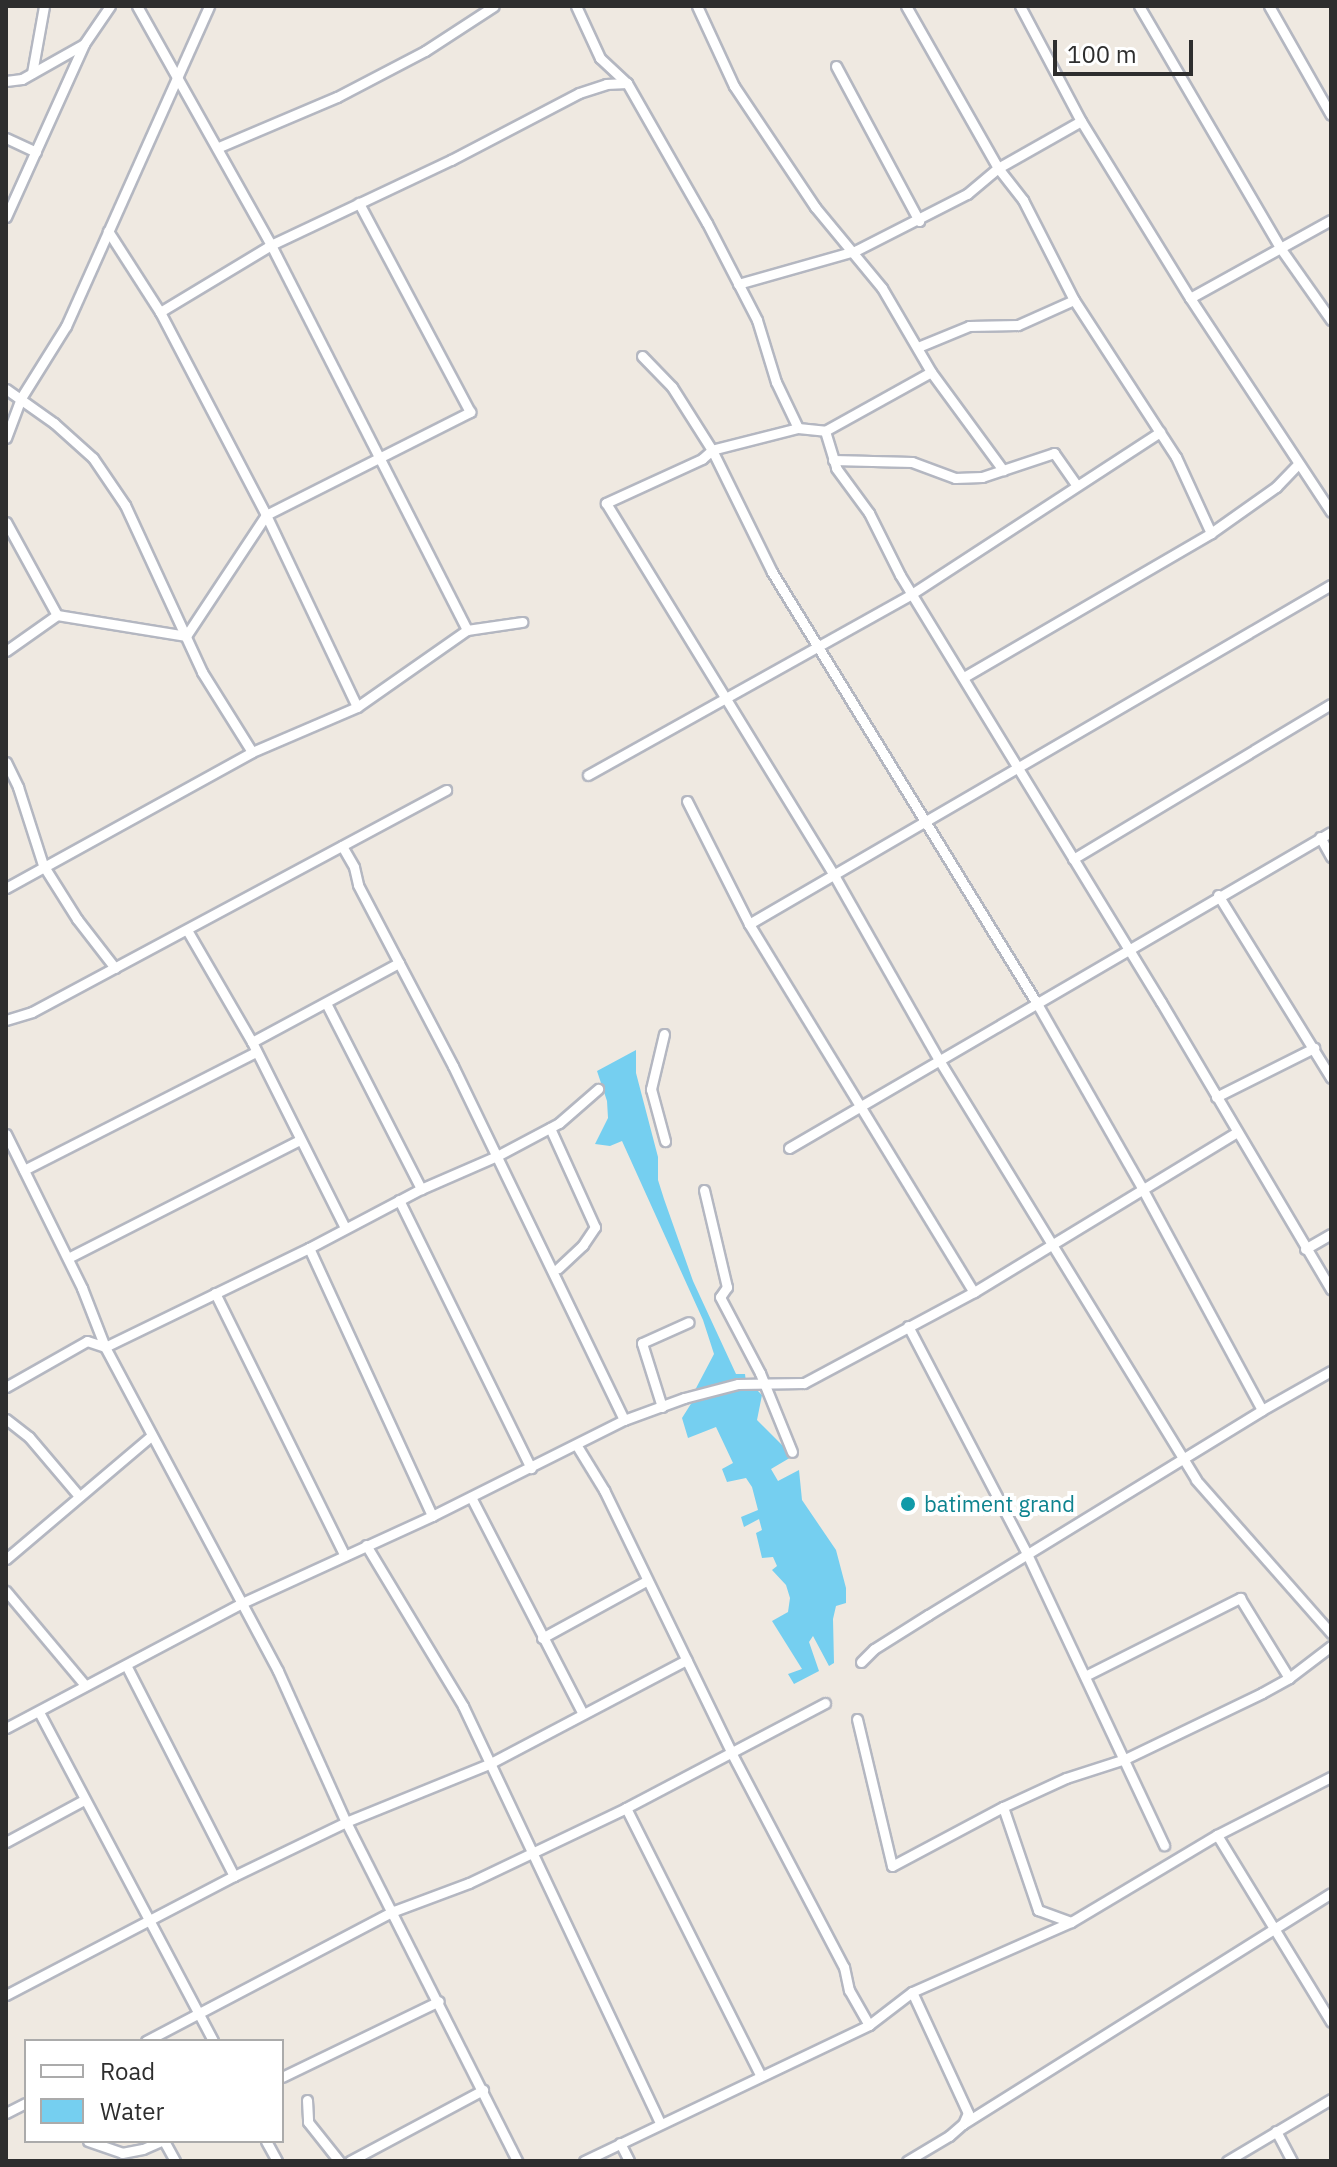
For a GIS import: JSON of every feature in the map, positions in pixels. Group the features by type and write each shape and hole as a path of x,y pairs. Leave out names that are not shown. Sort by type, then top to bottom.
{"street":[{"path":"32,73 44,6"},
{"path":"6,217 84,44 110,6"},
{"path":"137,6 219,147 271,245 467,630"},
{"path":"6,438 21,398 66,326 209,6"},
{"path":"219,147 348,91 425,51 494,6"},
{"path":"576,6 600,58 627,83 757,320 776,382 798,428"},
{"path":"697,6 734,86 815,207 855,251 931,372 1003,470"},
{"path":"906,6 998,168 1023,200 1074,300 1160,432 1198,499 1211,533"},
{"path":"1020,6 1081,121 1190,298 1243,373 1331,512"},
{"path":"1139,6 1281,249 1331,320"},
{"path":"1272,7 1331,115"},
{"path":"6,81 22,79 84,44"},
{"path":"836,66 919,221"},
{"path":"160,312 271,245 451,160 579,93 606,84 627,83"},
{"path":"738,284 855,251 919,221 967,194 998,168 1081,121"},
{"path":"6,138 36,152"},
{"path":"186,636 266,515 377,456 470,412 359,203"},
{"path":"1190,298 1331,220"},
{"path":"108,231 160,312 266,515 357,707"},
{"path":"918,347 969,326 1018,325 1074,300"},
{"path":"642,356 672,387 712,450 772,572 1036,1002 1142,1188 1262,1410"},
{"path":"931,372 825,431 798,428 712,450 702,459 606,503 835,877 939,1060 1196,1480 1331,1633"},
{"path":"6,389 93,458 125,505 202,672 252,752"},
{"path":"825,431 833,460 869,513 1017,768 1331,1290"},
{"path":"588,775 913,593 1160,432"},
{"path":"833,460 912,462 955,478 982,477 1054,453 1076,484"},
{"path":"964,677 1211,533 1276,487 1298,464"},
{"path":"6,522 57,615"},
{"path":"749,924 835,877 1331,585"},
{"path":"6,651 57,615 186,636"},
{"path":"6,888 252,752 357,707 467,630 522,622"},
{"path":"1073,859 1331,704"},
{"path":"6,762 18,787 43,865 77,919 115,968"},
{"path":"6,1020 32,1012 446,790"},
{"path":"687,801 749,924 974,1292"},
{"path":"789,1148 1218,895 1331,832"},
{"path":"1320,837 1331,857"},
{"path":"342,846 354,867 358,885 497,1156 624,1420"},
{"path":"1218,895 1330,1075"},
{"path":"187,930 254,1047 345,1228"},
{"path":"24,1170 254,1047 399,963"},
{"path":"327,1005 421,1189"},
{"path":"664,1034 651,1089 665,1141"},
{"path":"1216,1097 1314,1048"},
{"path":"6,1387 87,1341 105,1347 309,1248 421,1189 497,1156 550,1128 598,1089"},
{"path":"550,1128 595,1227 583,1245 558,1268"},
{"path":"6,1728 242,1603 432,1516 624,1420 713,1390 804,1383 974,1292 1236,1133"},
{"path":"6,1134 68,1258 105,1347 278,1671 346,1822 394,1911 517,2161"},
{"path":"68,1258 300,1140"},
{"path":"6,1162 14,1149"},
{"path":"704,1190 727,1287 720,1297 764,1384 792,1452"},
{"path":"399,1200 531,1468"},
{"path":"1305,1249 1331,1234"},
{"path":"309,1248 432,1516"},
{"path":"215,1293 345,1556"},
{"path":"662,1407 642,1343 689,1322"},
{"path":"908,1326 1027,1554 1164,1845"},
{"path":"861,1662 886,1642 1027,1554 1331,1371"},
{"path":"6,1419 29,1437 79,1496"},
{"path":"6,1559 151,1436"},
{"path":"577,1446 604,1490 732,1754 844,1967 849,1990 869,2025"},
{"path":"471,1497 583,1714"},
{"path":"366,1545 448,1679 491,1763 660,2122"},
{"path":"542,1638 646,1581"},
{"path":"6,1591 85,1685"},
{"path":"1085,1676 1240,1598 1289,1678"},
{"path":"857,1719 892,1866 1003,1807 1066,1778 1125,1759 1289,1678 1331,1646"},
{"path":"6,1995 234,1876 346,1822 491,1763 686,1660"},
{"path":"126,1665 234,1876"},
{"path":"150,2039 394,1911 469,1883 626,1808 825,1703"},
{"path":"39,1712 212,2039"},
{"path":"584,2161 660,2122 869,2025 912,1992 1071,1922 1217,1835 1331,1777"},
{"path":"6,1842 84,1800"},
{"path":"1003,1807 1038,1910 1071,1922"},
{"path":"626,1808 760,2075"},
{"path":"1217,1835 1331,2022"},
{"path":"906,2161 1165,2000 1272,1927 1331,1893"},
{"path":"912,1992 968,2113 963,2124"},
{"path":"284,2076 439,2001"},
{"path":"350,2161 483,2090"},
{"path":"1227,2161 1331,2099"},
{"path":"307,2100 308,2122 339,2161"},
{"path":"6,2113 24,2104"},
{"path":"1276,2131 1292,2161"},
{"path":"94,2143 122,2153 157,2143"},
{"path":"163,2143 175,2161"},
{"path":"267,2143 277,2161"},
{"path":"620,2143 629,2161"}],"water":[{"path":"636,1050 636,1073 658,1157 658,1180 664,1199 693,1281 736,1374 745,1374 746,1382 694,1392 714,1354 703,1320 622,1141 610,1146 595,1144 608,1118 607,1101 597,1071"},
{"path":"729,1388 755,1388 762,1395 757,1420 793,1456 771,1469 778,1481 799,1470 802,1500 836,1550 846,1588 846,1603 836,1606 833,1619 834,1663 829,1666 813,1636 809,1642 819,1671 794,1684 788,1674 802,1669 772,1621 788,1612 790,1598 786,1585 772,1570 777,1566 773,1557 762,1558 756,1533 762,1530 759,1519 744,1527 741,1517 758,1510 752,1487 746,1478 727,1482 722,1469 733,1463 716,1427 688,1438 682,1418 694,1399"}],"place":[{"name":"batiment grand","path":"908,1504"}]}
